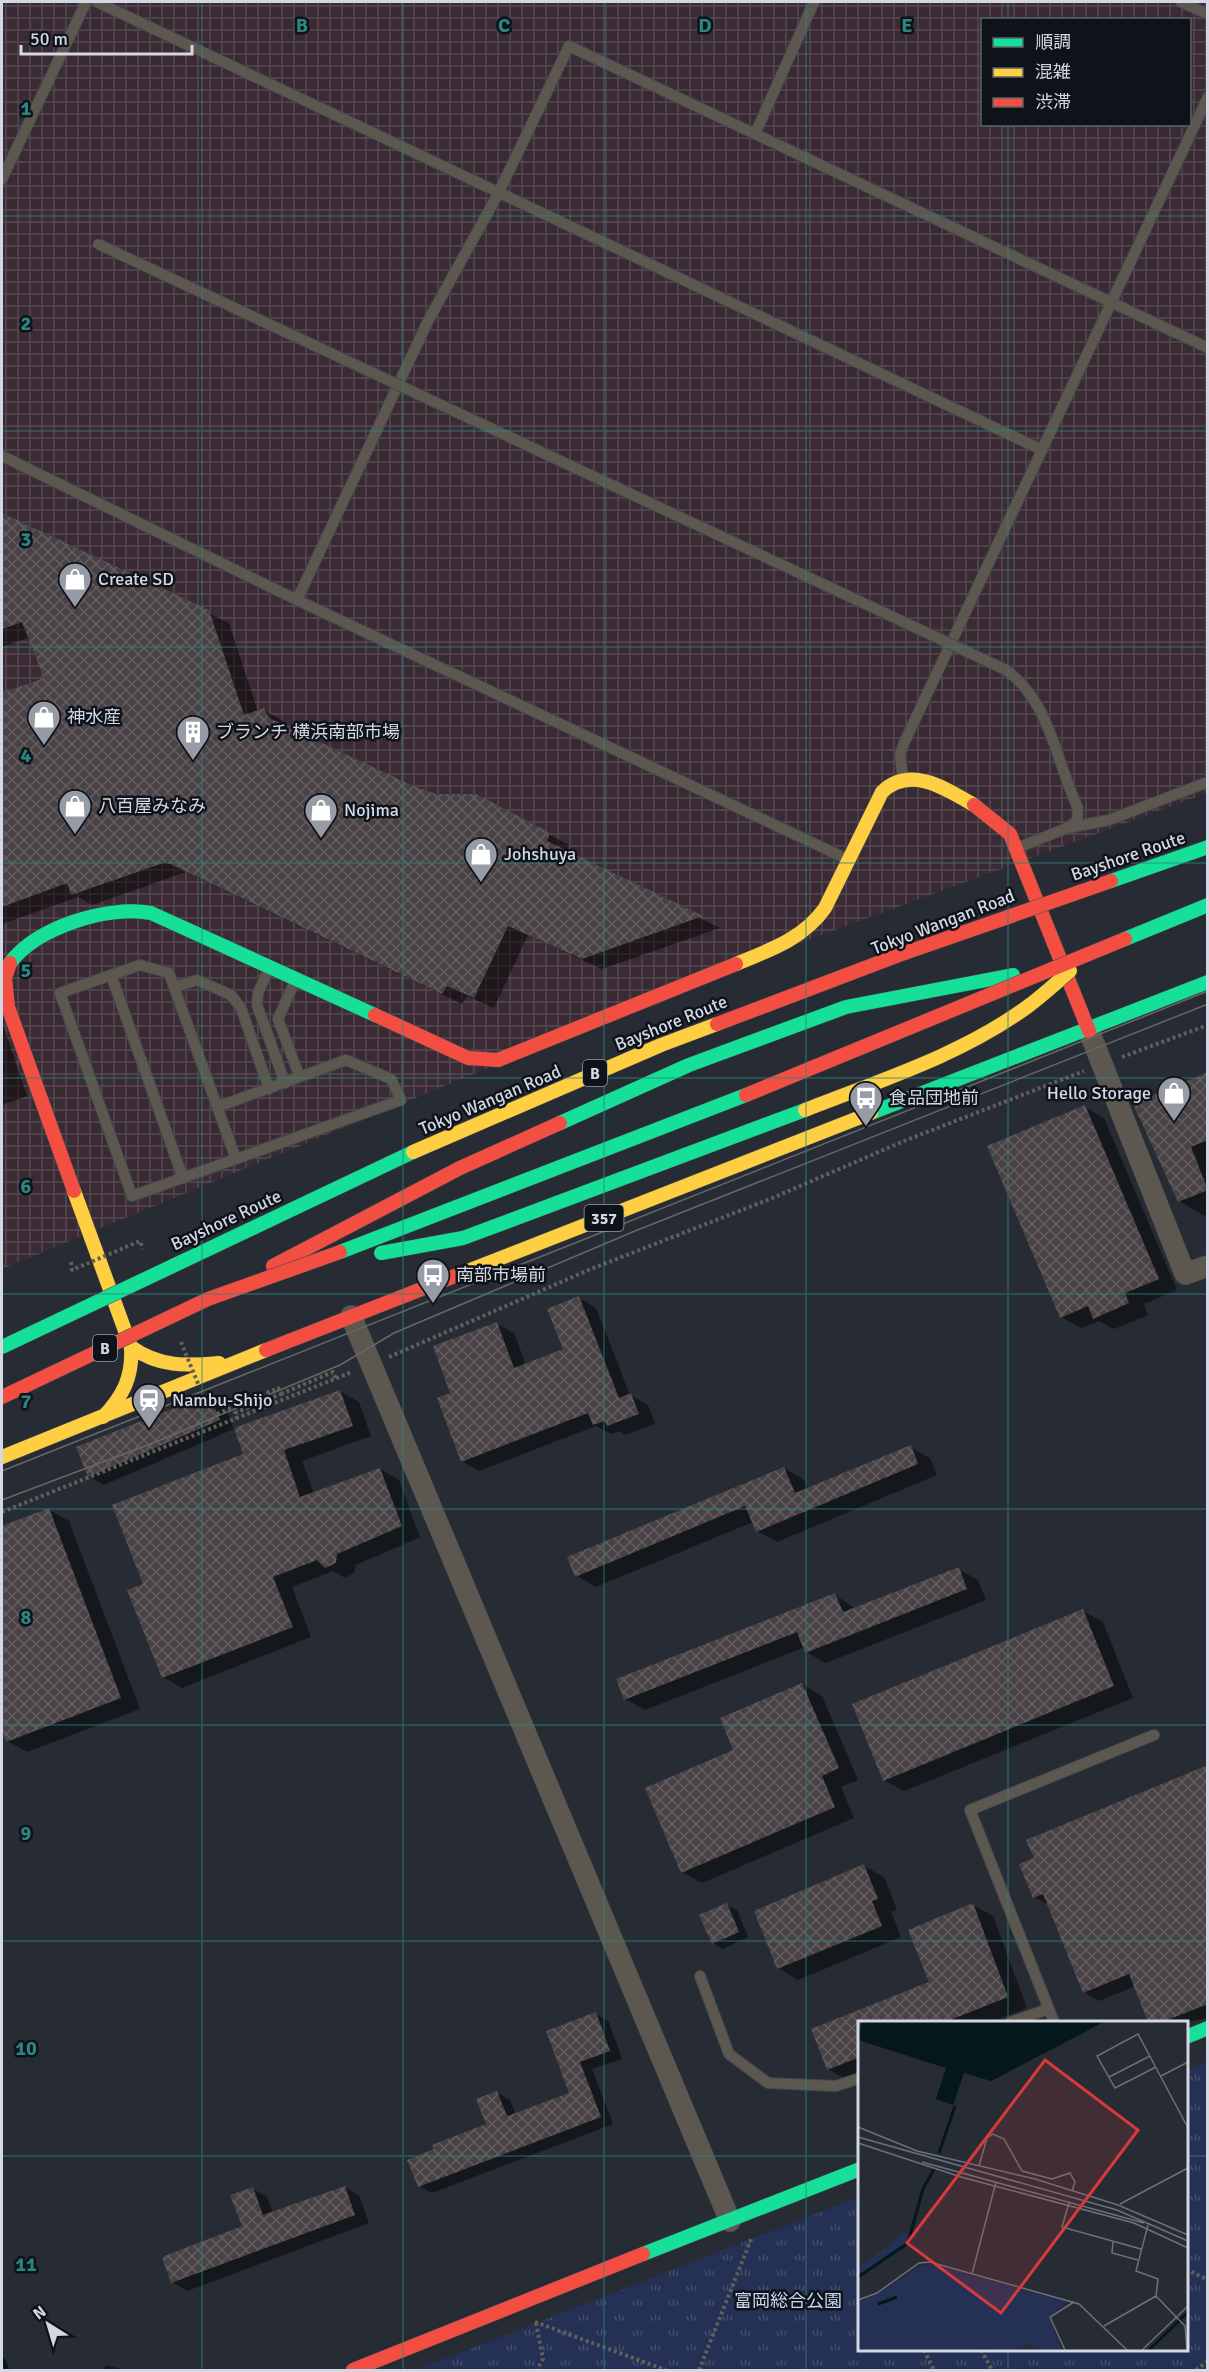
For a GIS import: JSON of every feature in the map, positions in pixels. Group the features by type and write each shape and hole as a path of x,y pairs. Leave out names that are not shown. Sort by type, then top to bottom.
{"main road":[{"path":"104,1417 129,1385 132,1373 131,1347 8,1007 5,974 10,961 30,942 100,915 134,910 166,917 468,1058 498,1060 781,946 813,925 825,908 882,792 892,783 903,778 926,782 993,816 1003,824 1017,848 1089,1031"},
{"name":"Tokyo Wangan Road","path":"2,1341 324,1191 659,1048 1040,905 1208,847"},
{"name":"Bayshore Route","path":"2,1347 395,1160 661,1045 899,955 1208,847"},
{"name":"B","path":"2,1397 208,1299 380,1238 709,1110 1208,905"},
{"path":"918,1009 1176,917"},
{"path":"1004,1004 1129,936"},
{"path":"295,1269 463,1239 723,1142 935,1059 983,1034 1027,1006 1076,966"},
{"path":"208,1299 460,1168 689,1065 846,1007 1013,975"},
{"name":"357","path":"2,1457 351,1316 1089,1031 1208,982"},
{"path":"762,1053 894,998"},
{"path":"380,1238 475,1188 709,1094"},
{"path":"508,1206 530,1201 707,1131"},
{"path":"274,1266 456,1186"},
{"path":"398,1231 486,1211"},
{"path":"131,1347 153,1362 176,1367 243,1361"},
{"path":"1188,2036 1208,2028"},
{"path":"353,2370 858,2170"}],"street":[{"path":"1089,1031 1185,1274 1208,1266"},
{"path":"351,1316 730,2221"}],"lane":[{"path":"2,179 86,2"},
{"path":"97,2 1042,450"},
{"path":"755,134 814,2"},
{"path":"1181,2 1208,14"},
{"path":"297,600 428,321 498,194 569,46 1208,348"},
{"path":"903,778 900,754 904,743 1208,97"},
{"path":"98,244 1006,670 1030,690 1035,699 1079,815 1073,825 1017,848"},
{"path":"2,456 297,600 848,859"},
{"path":"1067,828 1109,820 1208,782"},
{"path":"217,1107 336,1062 351,1060 391,1079 401,1100 183,1178 132,1196 60,993 145,965 166,971 174,987 217,1107 236,1159"},
{"path":"270,966 256,1001 285,1083"},
{"path":"111,975 183,1178"},
{"path":"297,978 278,1019 299,1075"},
{"path":"174,987 197,980 235,999 241,1008 269,1089"},
{"path":"1053,2021 970,1810 1154,1735"},
{"path":"700,1976 729,2054 768,2083 836,2086 858,2079"},
{"path":"1014,2021 1048,2009"}],"path":[{"path":"2,1512 238,1420 591,1269 770,1199 904,1141 1208,1025"},
{"path":"238,1420 235,1413 333,1372 336,1379"},
{"path":"217,1414 278,1388 281,1394"},
{"path":"699,2370 764,2207"},
{"path":"1188,2270 1208,2280"},
{"path":"530,2298 543,2359 537,2370"},
{"path":"536,2324 666,2370"},
{"path":"925,2351 934,2370"},
{"path":"982,2351 992,2370"},
{"path":"1196,2370 1208,2361"}],"shaded area":[{"path":"2,2 1207,2 1207,793 708,977 2,1269"}],"green space":[{"name":"富岡総合公園","path":"1207,2062 1207,2370 416,2370 858,2197 858,2351 1188,2351 1188,2071"}],"building":[{"name":"ブランチ 横浜南部市場","path":"2,513 209,610 244,715 264,708 269,718 411,785 436,794 476,794 550,833 547,841 703,916 582,959 508,926 474,998 447,986 442,994 166,862 71,895 67,883 2,907 2,693 44,678 22,622 2,629"},
{"name":"Hello Storage","path":"1208,1072 1208,1140 1191,1147 1208,1190 1178,1202 1133,1104"},
{"path":"1085,1105 1159,1279 1125,1293 1129,1303 1093,1319 1088,1306 1060,1318 987,1146"},
{"path":"579,1296 619,1398 631,1393 639,1414 607,1426 605,1421 593,1425 588,1413 461,1462 437,1398 450,1393 433,1346 497,1322 514,1368 563,1349 547,1309"},
{"path":"340,1390 353,1426 284,1450 300,1497 380,1468 402,1526 337,1554 336,1563 325,1568 317,1560 273,1577 293,1627 162,1678 127,1590 143,1584 112,1505 243,1454 234,1428"},
{"name":"Nambu-Shijo","path":"209,1394 220,1420 88,1477 76,1447"},
{"path":"911,1445 918,1464 756,1532 745,1506 575,1577 567,1557 784,1467 795,1493"},
{"path":"49,1508 121,1698 6,1742 2,1730 2,1526"},
{"path":"959,1567 967,1589 805,1653 797,1632 624,1700 616,1679 835,1593 843,1612"},
{"path":"1083,1609 1114,1686 883,1781 852,1704"},
{"path":"802,1683 839,1768 822,1776 835,1807 681,1873 645,1788 733,1750 720,1718"},
{"path":"1208,1765 1208,2004 1165,2021 1148,2021 1129,1974 1083,1993 1043,1894 1033,1898 1019,1864 1034,1858 1026,1840"},
{"path":"864,1864 878,1899 872,1901 882,1926 777,1969 754,1911"},
{"path":"727,1903 739,1932 712,1944 699,1915"},
{"path":"973,1903 1008,1997 948,2021 858,2021 858,2058 827,2070 811,2029 929,1982 908,1930"},
{"path":"596,2012 610,2051 580,2062 601,2117 418,2187 407,2160 434,2149 432,2145 486,2124 476,2099 497,2091 507,2116 569,2093 546,2031"},
{"path":"345,2186 355,2215 171,2283 162,2257 242,2226 230,2195 253,2187 263,2215"}],"waterway":[{"path":"2,2361 6,2370"}],"tram line":[{"path":"2,1471 1208,991"},
{"path":"2,1500 153,1443 340,1365 394,1333 635,1231 1208,1004"}],"traffic: fast":[{"path":"1111,881 1208,847"},
{"path":"1125,939 1208,905"},
{"path":"10,963 37,939 74,922 115,912 151,913 375,1015"},
{"path":"560,1123 689,1065 846,1007 1013,975"},
{"path":"871,1113 1208,982"},
{"path":"340,1252 746,1095"},
{"path":"381,1253 463,1238 805,1110"},
{"path":"2,1347 413,1152"},
{"path":"1188,2036 1208,2028"},
{"path":"643,2254 858,2170"}],"traffic: slow":[{"path":"736,964 796,936 816,919 825,908 882,792 893,784 904,780 928,782 974,805"},
{"path":"805,1110 920,1065 975,1039 1027,1007 1070,971"},
{"path":"413,1152 661,1045 717,1024"},
{"path":"460,1274 871,1113"},
{"path":"74,1191 131,1347 130,1368 125,1385 121,1394 103,1417"},
{"path":"131,1347 141,1354 162,1362 195,1365 219,1363"},
{"path":"2,1457 266,1350"}],"traffic: jam":[{"path":"974,805 1010,834 1089,1031"},
{"path":"717,1024 899,955 1111,881"},
{"path":"746,1095 1125,939"},
{"path":"10,963 5,978 8,1007 74,1191"},
{"path":"375,1015 468,1058 498,1060 736,964"},
{"path":"273,1266 460,1168 560,1123"},
{"path":"2,1397 208,1299 340,1252"},
{"path":"266,1350 460,1274"},
{"path":"353,2370 643,2254"}],"place":[{"name":"Create SD","path":"75,608"},
{"name":"神水産","path":"44,746"},
{"name":"ブランチ 横浜南部市場","path":"193,761"},
{"name":"八百屋みなみ","path":"75,835"},
{"name":"Nojima","path":"321,839"},
{"name":"Johshuya","path":"481,883"},
{"name":"Hello Storage","path":"1174,1122"},
{"name":"食品団地前","path":"866,1127"},
{"name":"南部市場前","path":"433,1304"},
{"name":"Nambu-Shijo","path":"149,1429"}]}
